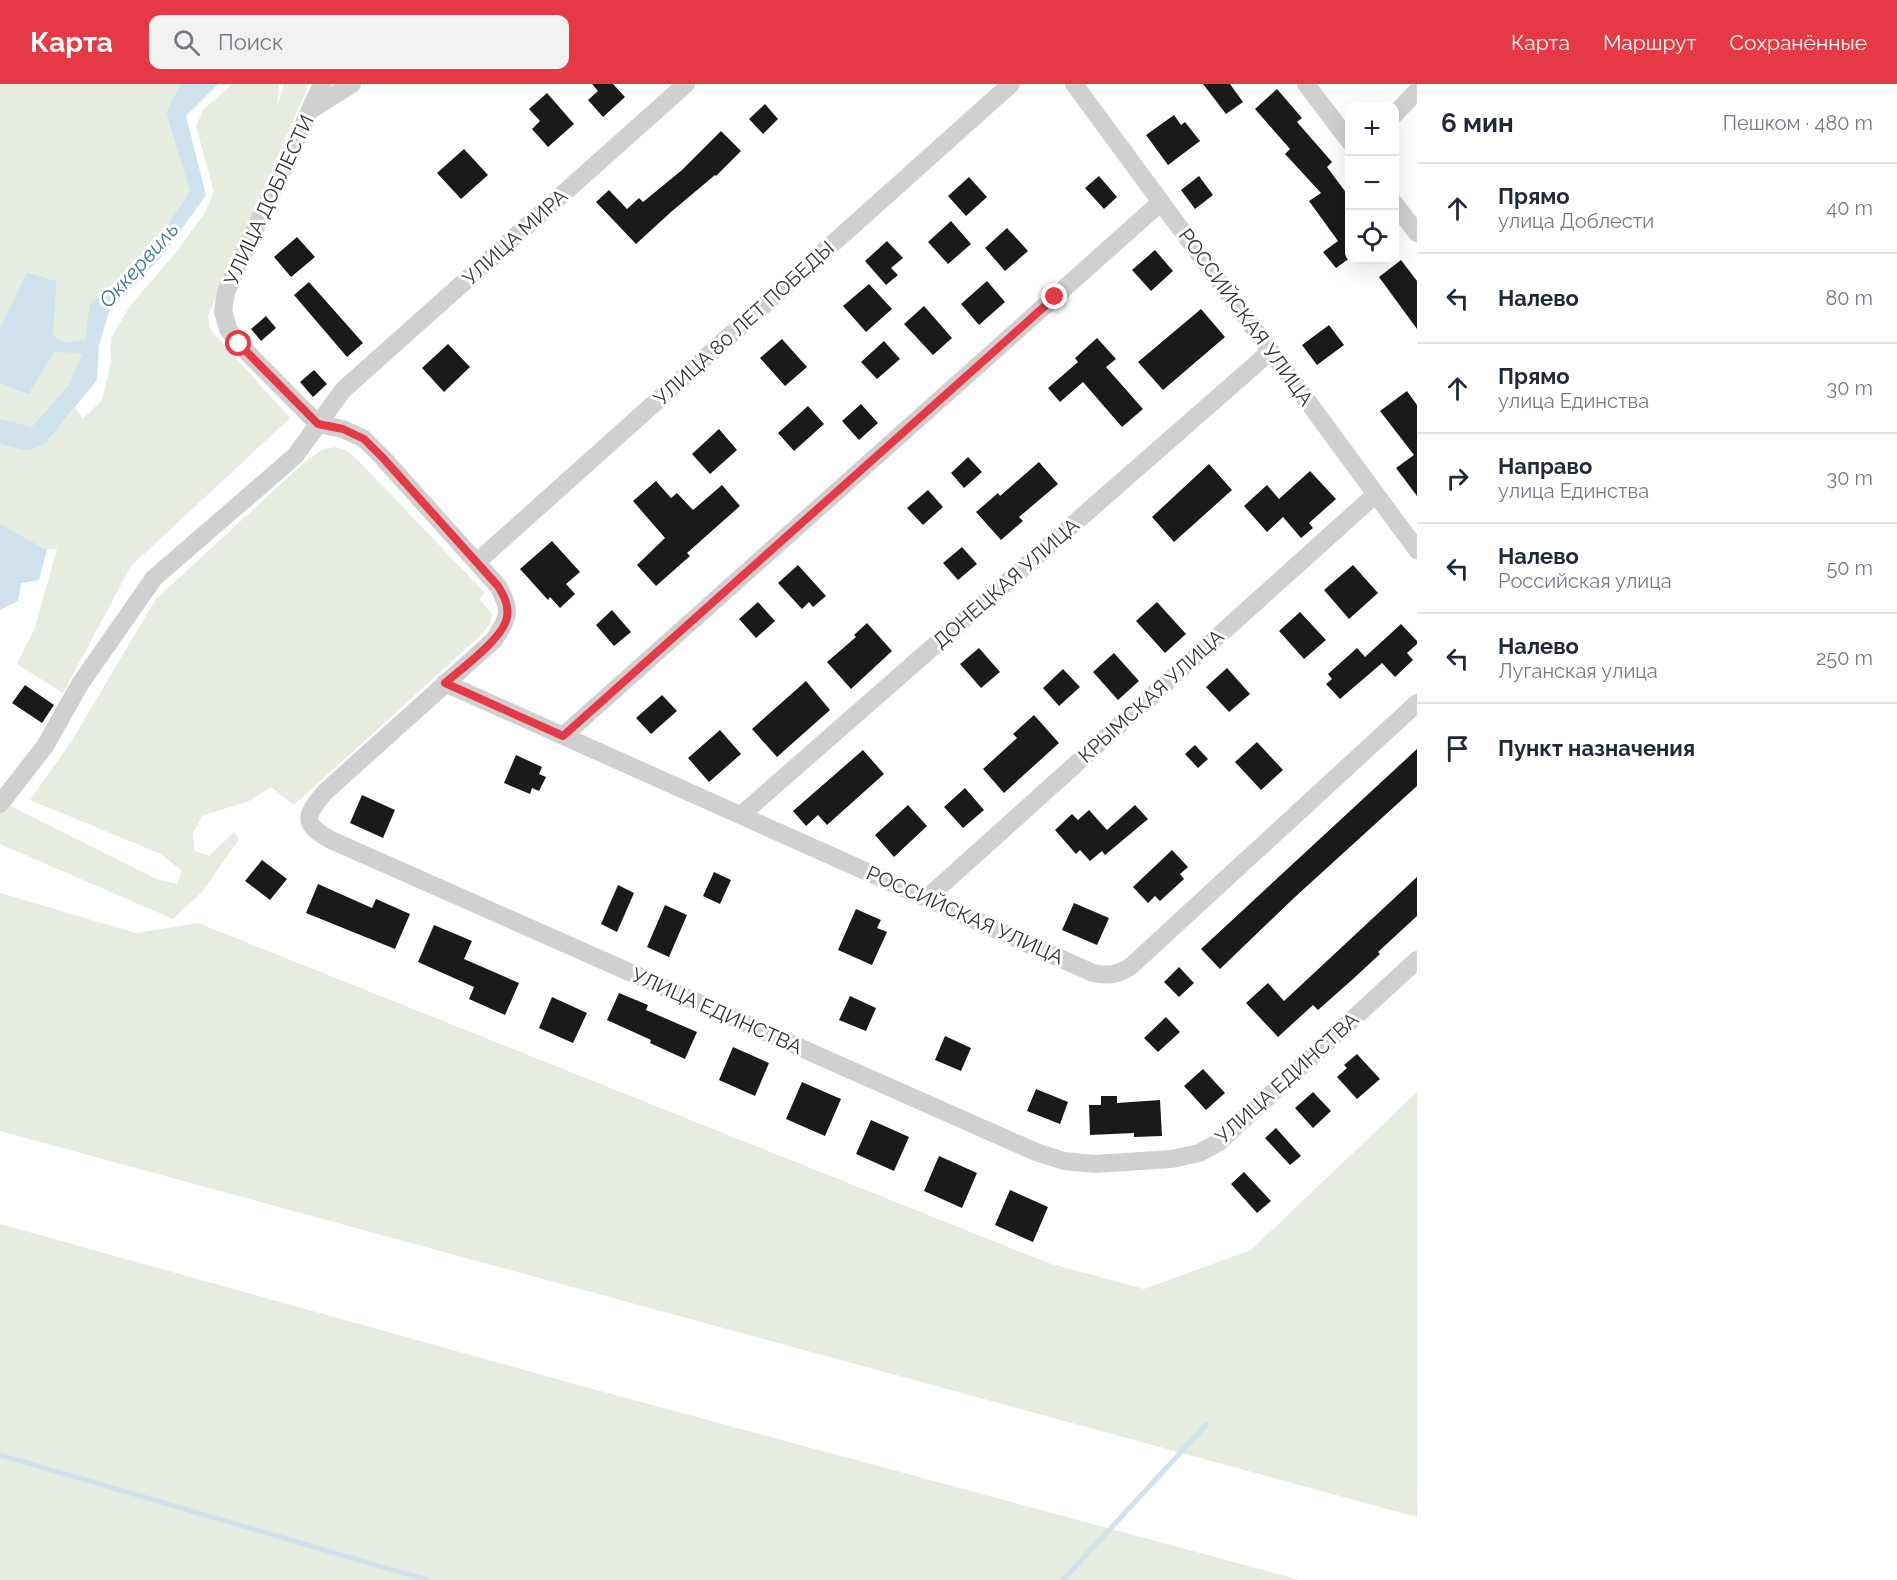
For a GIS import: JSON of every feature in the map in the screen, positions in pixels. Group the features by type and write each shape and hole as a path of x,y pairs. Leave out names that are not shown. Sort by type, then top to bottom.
{"street":[{"name":"УЛИЦА ДОБЛЕСТИ","path":"318,424 239,344 228,329 223,311 226,292 322,84"},
{"path":"311,110 352,84"},
{"name":"УЛИЦА МИРА","path":"0,804 45,746 80,684 154,578 295,456 343,390 686,84"},
{"name":"УЛИЦА 80 ЛЕТ ПОБЕДЫ","path":"477,562 1011,84"},
{"name":"РОССИЙСКАЯ УЛИЦА","path":"1074,84 1417,550"},
{"path":"1306,84 1345,135"},
{"path":"1399,111 1417,91"},
{"path":"563,736 1161,202"},
{"path":"1399,208 1417,233"},
{"name":"ДОНЕЦКАЯ УЛИЦА","path":"741,815 1271,351"},
{"name":"УЛИЦА ЕДИНСТВА","path":"318,424 343,429 364,439 477,562 498,586 507,601 507,619 494,640 325,792 310,810 309,820 314,831 331,840 1035,1152 1064,1161 1095,1164 1172,1159 1199,1153 1219,1142 1417,960"},
{"name":"КРЫМСКАЯ УЛИЦА","path":"927,898 1376,494"},
{"name":"РОССИЙСКАЯ УЛИЦА","path":"445,683 1093,973 1106,975 1119,973 1130,967 1417,703"}],"shaded area":[{"path":"0,84 180,84 166,113 190,191 152,248 91,305 85,339 65,343 53,335 57,281 28,272 0,328"},
{"path":"232,84 279,84 277,108 284,84 309,84 208,316 210,329 290,418 131,566 63,693 17,664 35,627 57,549 47,550 0,524 0,444 27,451 45,444 75,408 83,419 102,400 111,362 111,338 130,306 178,250 204,214 214,192 196,126 203,110"},
{"path":"54,352 84,352 68,386 32,428 0,419 0,383 27,395"},
{"path":"335,447 345,450 357,459 484,592 480,600 492,614 490,623 482,634 294,805 271,787 249,801 202,816 193,833 195,851 209,856 234,832 239,839 202,892 173,919 0,844 0,810 11,806 157,879 177,884 182,871 161,854 30,800 71,742 156,599 307,460 324,449"},
{"path":"0,893 136,933 198,923 1048,1263 1144,1289 1251,1250 1417,1092 1417,1517 0,1131"},
{"path":"0,1224 567,1382 1300,1580 0,1580"}],"water":[{"name":"Оккервиль","path":"180,84 218,84 186,116 206,195 164,254 109,312 99,345 97,380 45,444 27,451 0,444 0,419 32,427 68,386 83,353 54,352 28,395 0,383 0,328 27,272 57,281 53,335 65,343 85,339 90,305 152,248 190,191 166,113"},
{"path":"0,524 47,550 39,580 21,583 18,601 0,610"}],"building":[{"path":"592,84 613,84 625,97 603,117 588,100 598,91"},
{"path":"1203,84 1230,84 1243,102 1226,114"},
{"path":"1277,89 1302,118 1297,122 1332,162 1327,167 1345,191 1345,262 1336,268 1323,252 1338,241 1309,201 1321,193 1285,154 1290,149 1255,109"},
{"path":"547,93 574,124 548,147 532,129 540,121 529,109"},
{"path":"765,104 778,119 763,134 749,119"},
{"path":"1174,115 1181,125 1185,122 1200,141 1168,165 1146,135"},
{"path":"721,131 741,151 716,176 636,244 596,202 609,190 627,209 639,198 643,202 682,170"},
{"path":"464,149 488,175 461,199 437,173"},
{"path":"1099,176 1117,197 1104,209 1085,188"},
{"path":"1199,176 1213,195 1195,209 1181,190"},
{"path":"969,177 987,197 966,216 948,196"},
{"path":"951,221 971,244 948,264 928,242"},
{"path":"1007,228 1028,251 1005,271 985,248"},
{"path":"297,237 315,257 291,277 274,257"},
{"path":"887,241 903,258 891,268 898,275 886,285 865,261"},
{"path":"1155,250 1173,271 1151,291 1132,270"},
{"path":"1401,260 1417,281 1417,329 1379,277 1399,264"},
{"path":"987,281 1005,302 979,325 961,304"},
{"path":"309,282 363,343 347,357 294,295"},
{"path":"869,284 892,309 866,332 843,306"},
{"path":"924,306 952,338 933,355 904,324"},
{"path":"1201,309 1225,337 1163,390 1138,362"},
{"path":"266,316 276,328 261,341 251,329"},
{"path":"1329,325 1344,345 1317,365 1302,345"},
{"path":"1097,338 1116,359 1106,367 1143,409 1122,427 1083,382 1060,402 1048,388 1078,362 1075,358"},
{"path":"782,339 807,367 785,386 760,358"},
{"path":"884,341 900,359 877,379 861,362"},
{"path":"448,344 470,367 444,392 422,368"},
{"path":"314,370 327,384 313,397 300,382"},
{"path":"1407,391 1417,405 1417,496 1396,468 1414,455 1380,411"},
{"path":"861,404 878,423 859,440 842,421"},
{"path":"808,406 824,424 794,451 778,433"},
{"path":"719,429 737,450 710,474 692,454"},
{"path":"968,457 982,472 964,488 951,473"},
{"path":"1039,462 1058,484 1019,517 1023,521 1001,540 976,512 998,493 1000,496"},
{"path":"1209,464 1232,490 1174,542 1152,517"},
{"path":"1310,471 1336,499 1309,523 1313,528 1301,538 1283,517 1267,532 1244,506 1267,485 1279,499"},
{"path":"656,481 671,498 677,493 693,510 722,485 740,506 687,553 690,556 656,586 637,565 665,538 633,501"},
{"path":"928,490 943,507 923,525 907,508"},
{"path":"552,541 580,572 566,584 575,594 560,608 550,597 548,600 520,569"},
{"path":"962,547 977,564 958,580 943,563"},
{"path":"798,565 826,596 813,607 809,602 802,609 778,583"},
{"path":"1353,565 1378,593 1349,619 1324,590"},
{"path":"758,602 775,621 756,638 739,619"},
{"path":"1157,602 1186,634 1165,653 1136,621"},
{"path":"612,610 631,632 614,646 596,625"},
{"path":"1300,612 1326,640 1304,659 1279,631"},
{"path":"867,623 892,651 851,689 827,662 856,637 854,635"},
{"path":"1401,624 1417,641 1417,644 1407,653 1413,660 1395,677 1382,663 1340,699 1326,684 1332,679 1328,674 1357,648 1365,657"},
{"path":"979,648 1000,672 981,688 960,664"},
{"path":"1114,653 1139,681 1118,700 1093,672"},
{"path":"1227,668 1250,694 1229,712 1206,687"},
{"path":"1063,669 1080,687 1059,706 1043,688"},
{"path":"806,681 830,710 777,757 752,729"},
{"path":"25,685 54,705 42,723 12,703"},
{"path":"662,695 677,711 651,734 636,718"},
{"path":"1034,715 1059,743 1004,793 983,769 1017,738 1013,734"},
{"path":"720,730 741,754 709,782 688,758"},
{"path":"1257,742 1283,770 1261,790 1235,762"},
{"path":"1195,745 1208,759 1198,768 1185,754"},
{"path":"1417,749 1417,786 1220,969 1201,949"},
{"path":"863,750 884,774 827,825 818,815 806,826 793,811"},
{"path":"516,755 542,767 539,774 546,777 539,791 532,788 530,794 504,783"},
{"path":"965,788 984,810 963,828 944,807"},
{"path":"362,795 395,810 383,838 350,823"},
{"path":"908,805 927,826 894,857 875,835"},
{"path":"1135,805 1148,819 1105,855 1102,851 1090,861 1080,850 1076,854 1055,830 1072,814 1078,820 1089,810 1107,830"},
{"path":"1172,850 1188,867 1180,874 1184,879 1160,901 1155,896 1148,903 1133,887"},
{"path":"262,860 287,879 270,900 245,881"},
{"path":"714,872 731,880 720,904 703,896"},
{"path":"1417,877 1417,916 1378,952 1380,954 1318,1010 1313,1005 1278,1037 1246,1003 1268,983 1284,1001"},
{"path":"318,884 372,908 376,899 410,914 395,949 306,913"},
{"path":"618,885 634,893 617,932 601,924"},
{"path":"1074,903 1109,918 1097,945 1062,930"},
{"path":"665,905 687,915 669,957 647,947"},
{"path":"856,909 881,920 877,928 887,932 872,965 838,950"},
{"path":"434,925 472,941 464,959 519,983 505,1015 469,999 474,987 418,962"},
{"path":"1179,967 1194,983 1179,997 1164,982"},
{"path":"619,993 648,1005 646,1010 697,1032 685,1059 607,1020"},
{"path":"850,996 876,1008 866,1031 839,1020"},
{"path":"552,997 587,1013 573,1043 539,1028"},
{"path":"1166,1017 1180,1032 1158,1052 1144,1038"},
{"path":"945,1036 971,1048 961,1071 935,1060"},
{"path":"733,1047 769,1063 755,1096 719,1080"},
{"path":"1357,1054 1380,1079 1357,1099 1337,1077 1347,1068 1344,1065"},
{"path":"1203,1069 1225,1093 1206,1110 1184,1086"},
{"path":"802,1082 841,1099 825,1136 786,1119"},
{"path":"1036,1089 1068,1102 1060,1124 1027,1111"},
{"path":"1313,1092 1331,1111 1313,1128 1295,1108"},
{"path":"1101,1096 1117,1096 1117,1103 1160,1100 1162,1136 1134,1137 1134,1133 1090,1135 1089,1105 1101,1105"},
{"path":"871,1120 909,1137 894,1171 856,1154"},
{"path":"1276,1128 1301,1156 1290,1165 1265,1138"},
{"path":"939,1156 977,1173 962,1208 924,1191"},
{"path":"1244,1172 1271,1201 1257,1213 1231,1184"},
{"path":"1010,1190 1048,1207 1033,1242 995,1225"}],"waterway":[{"path":"1063,1580 1206,1425"},
{"path":"0,1455 427,1580"}],"route":[{"path":"239,344 318,424 343,429 364,439 498,586 507,601 507,619 494,640 445,683 563,736 1055,297"}]}
